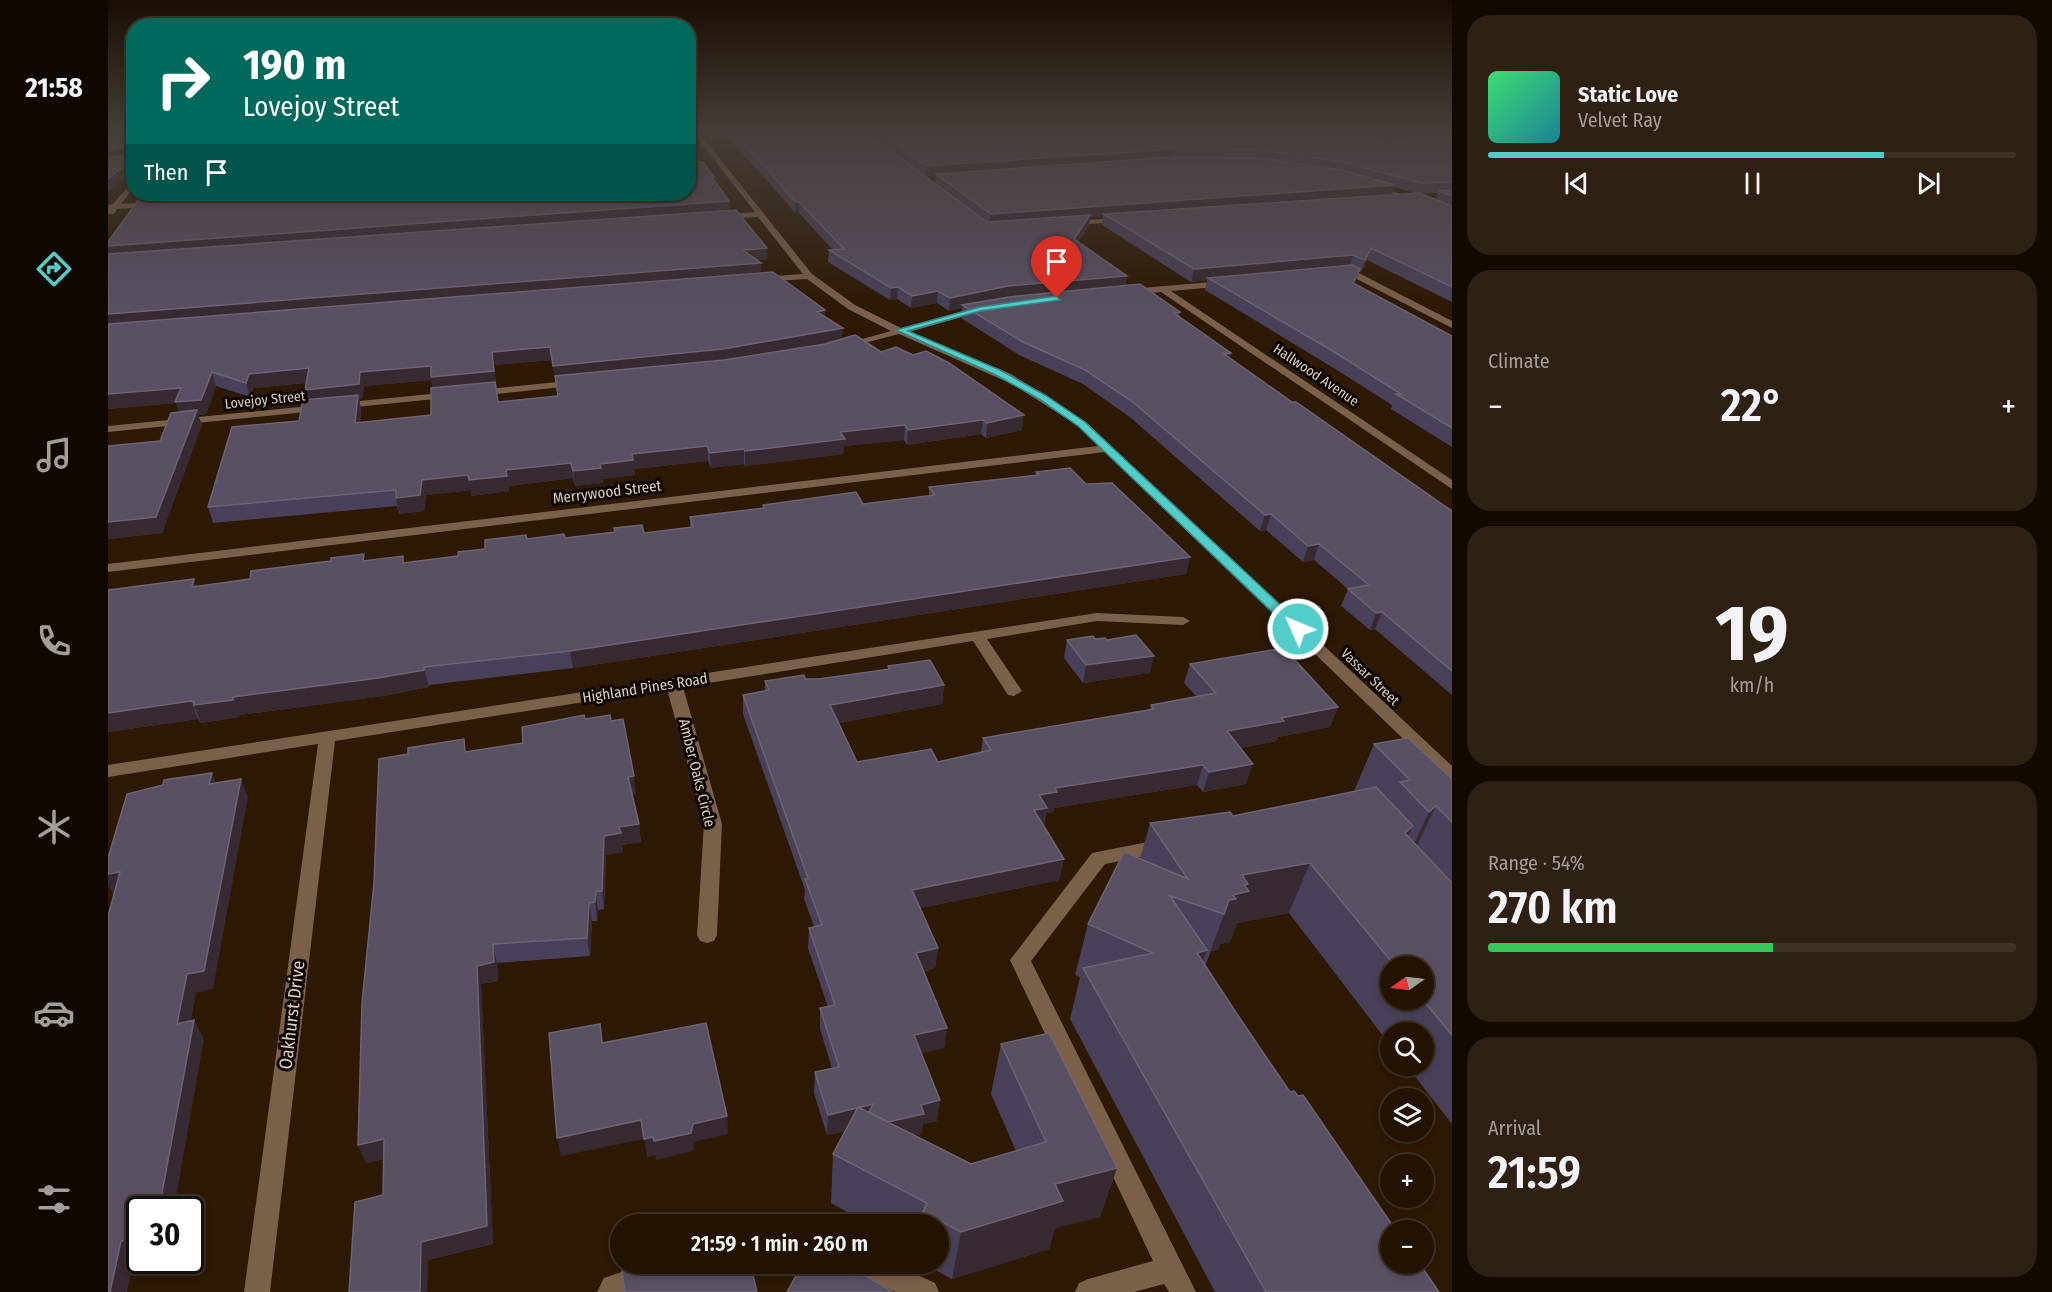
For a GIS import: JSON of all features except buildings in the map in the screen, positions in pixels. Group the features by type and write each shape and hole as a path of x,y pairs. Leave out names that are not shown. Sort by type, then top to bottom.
{"street":[{"name":"Vassar Street","path":"739,189 762,214 809,276 830,296 900,330 997,372 1042,397 1082,424 1452,776"},
{"path":"1385,189 1452,214"},
{"path":"108,216 112,206 126,191"},
{"path":"1394,201 1441,197"},
{"path":"112,206 162,203"},
{"path":"714,217 762,214"},
{"path":"1059,224 1131,219"},
{"path":"1326,274 1350,272 1452,325"},
{"path":"750,281 809,276"},
{"path":"1116,293 1233,283"},
{"name":"Hallwood Avenue","path":"1162,290 1452,485"},
{"path":"835,349 989,308"},
{"name":"Lovejoy Street","path":"108,429 594,381"},
{"name":"Merrywood Street","path":"108,568 1109,448"},
{"name":"Highland Pines Road","path":"108,771 1097,617 1183,621"},
{"path":"977,635 1014,691"},
{"name":"Amber Oaks Circle","path":"674,684 713,824 707,935"},
{"name":"Oakhurst Drive","path":"257,1292 327,738"},
{"path":"1181,842 1099,858 1020,960 1183,1292"},
{"path":"1088,1292 1170,1269"},
{"path":"610,1292 613,1287 653,1274"},
{"path":"886,1274 926,1292"}],"route":[{"path":"1057,298 980,309 900,330 997,372 1042,397 1082,424 1298,629"}]}
